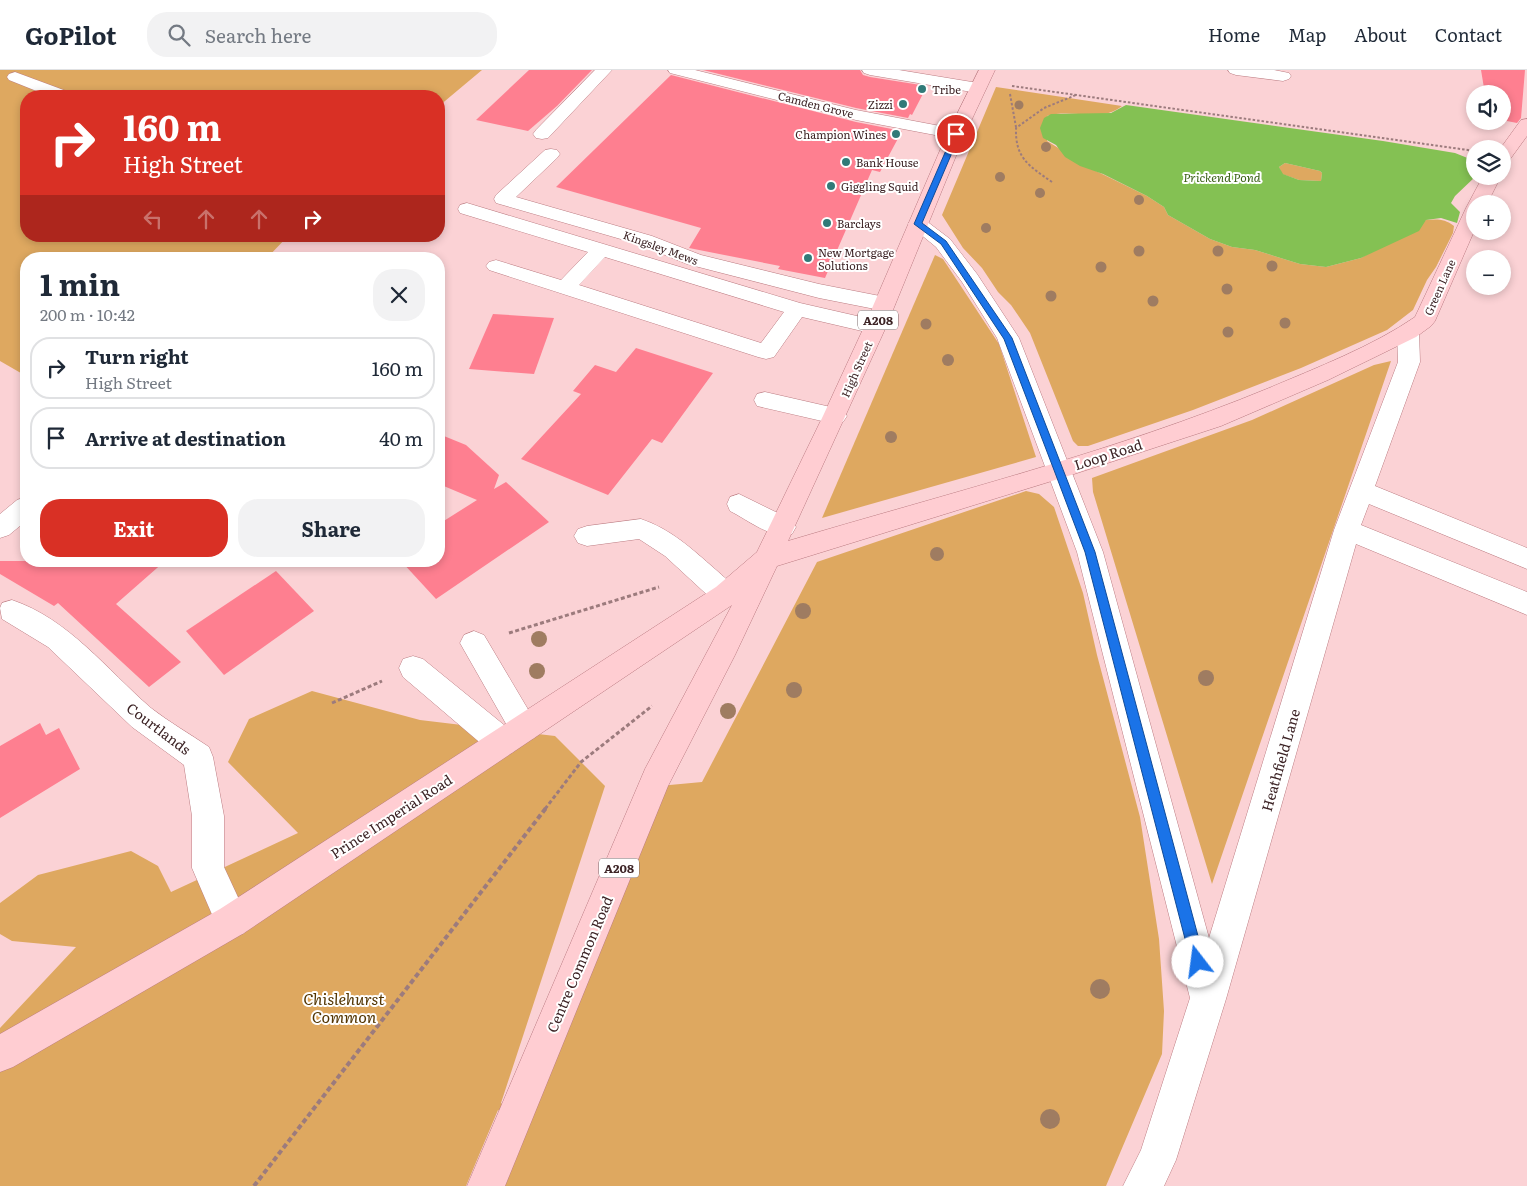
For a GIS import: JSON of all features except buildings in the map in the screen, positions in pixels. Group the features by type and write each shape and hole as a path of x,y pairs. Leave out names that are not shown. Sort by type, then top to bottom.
{"main road":[{"name":"High Street","path":"769,557 875,327 956,134 982,79"},
{"path":"1511,146 1527,124"},
{"name":"Green Lane","path":"1408,332 1424,321 1466,228"},
{"name":"Loop Road","path":"769,557 1059,470 1213,420 1320,375 1408,332"},
{"name":"Prince Imperial Road","path":"0,1054 232,921 725,595 769,557"},
{"name":"Centre Common Road","path":"486,1186 656,779 725,648 769,557"}],"street":[{"path":"542,134 604,70"},
{"name":"Camden Grove","path":"676,70 856,115 956,134"},
{"path":"870,70 982,79"},
{"path":"1236,70 1283,76"},
{"path":"15,77 48,90"},
{"name":"Kingsley Mews","path":"552,154 503,199 645,240 694,260 819,292 885,304"},
{"path":"467,209 797,308 875,327"},
{"path":"918,224 944,243 1008,338 1090,552 1208,999"},
{"path":"565,288 601,250"},
{"path":"496,266 766,352 797,308"},
{"name":"Heathfield Lane","path":"1154,1177 1347,530 1409,362 1408,332"},
{"path":"765,400 835,416"},
{"path":"1362,491 1527,559"},
{"path":"739,504 783,527"},
{"path":"0,528 20,512"},
{"path":"587,536 641,529 665,541 725,595"},
{"path":"1347,530 1527,604"},
{"name":"Courtlands","path":"12,611 58,639 142,718 198,757 208,816 208,868 232,921"},
{"path":"474,643 513,735"},
{"path":"413,668 513,735"}],"path":[{"path":"1026,88 1466,150"},
{"path":"1010,94 1016,128 1015,142 1021,158 1052,182"},
{"path":"1016,128 1026,118 1046,105 1076,95"},
{"path":"254,1186 581,762 657,702"}],"green space":[{"path":"0,70 482,70 445,101 445,90 20,90 20,242 282,242 273,252 20,252 20,373 0,361"},
{"path":"996,87 1122,106 1105,114 1066,113 1047,116 1047,141 1094,170 1147,196 1164,207 1168,215 1210,239 1232,247 1255,250 1300,264 1326,267 1361,258 1426,220 1448,222 1454,226 1453,233 1413,310 1387,330 1301,368 1193,410 1088,446 1078,446 1073,441 1030,333 982,268 963,248 942,215"},
{"path":"1285,163 1320,171 1322,173 1321,181 1299,180 1282,174 1279,167"},
{"path":"935,255 943,259 999,344 1036,457 822,518"},
{"path":"1391,361 1212,884 1093,492 1092,478 1252,420 1374,365"},
{"name":"Chislehurst Common","path":"1026,491 1039,494 1054,507 1083,593 1097,655 1140,817 1159,939 1164,1011 1162,1054 1106,1186 493,1186 518,1126 498,1110 466,1186 0,1186 0,1028 76,947 12,941 0,934 0,903 38,875 131,851 158,866 171,892 298,833 228,762 249,719 312,691 420,720 555,736 605,786 501,1103 524,1122 659,786 702,782 817,562"}],"water":[{"name":"Prickend Pond","path":"1126,105 1455,153 1466,157 1467,185 1455,196 1451,203 1460,212 1457,223 1441,218 1426,220 1419,231 1361,258 1326,267 1300,264 1255,250 1232,247 1210,239 1168,215 1164,207 1147,196 1103,174 1080,166 1065,157 1056,145 1043,138 1040,128 1044,118 1051,114 1111,113","holes":["1285,163 1322,173 1321,181 1299,180 1283,174 1279,167"]}],"place":[{"name":"Tribe","path":"922,89"},
{"name":"Zizzi","path":"903,104"},
{"name":"Champion Wines","path":"896,134"},
{"name":"Bank House","path":"846,162"},
{"name":"Giggling Squid","path":"831,186"},
{"name":"Barclays","path":"827,223"},
{"name":"New Mortgage Solutions","path":"808,258"}],"route":[{"path":"956,134 918,224 944,243 1008,338 1059,470 1090,552 1198,962"}]}
